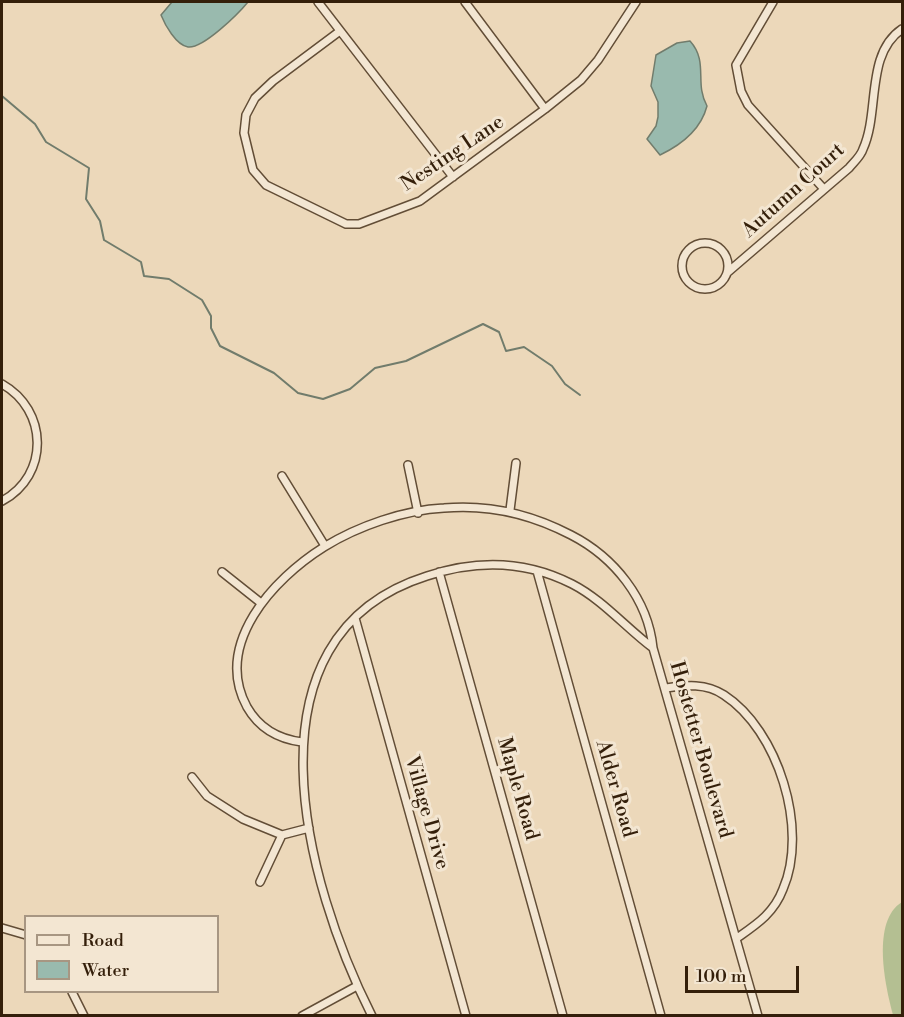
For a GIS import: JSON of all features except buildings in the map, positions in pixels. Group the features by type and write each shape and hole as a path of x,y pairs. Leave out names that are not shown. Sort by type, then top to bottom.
{"street":[{"path":"318,2 453,177"},
{"path":"465,2 545,109"},
{"name":"Nesting Lane","path":"340,31 273,81 255,99 246,115 244,133 253,170 266,185 345,224 359,224 420,201 545,109 581,80 598,60 636,2"},
{"path":"772,2 736,65 741,91 748,105 823,188"},
{"name":"Autumn Court","path":"728,272 724,252 706,243 693,246 685,254 682,264 686,280 702,290 720,285 728,272 849,168 863,150 881,58 890,38 903,29"},
{"path":"2,384 26,402 37,432 37,450 27,476 18,489 2,501"},
{"path":"510,510 516,463"},
{"path":"408,465 418,513"},
{"path":"282,476 325,546"},
{"path":"302,742 275,736 250,712 239,692 239,648 248,623 261,603 303,561 325,546 371,525 418,513 458,507 510,510 554,526 575,537 613,565 626,580 645,614 653,648"},
{"name":"Hostetter Boulevard","path":"372,1016 357,986 328,914 309,828 302,742 309,697 320,668 332,647 355,618 387,594 411,581 461,566 512,564 555,576 586,592 614,613 653,648 758,1016"},
{"name":"Alder Road","path":"537,571 661,1016"},
{"path":"222,572 261,603"},
{"name":"Maple Road","path":"440,572 563,1016"},
{"name":"Village Drive","path":"355,618 466,1016"},
{"path":"666,688 692,684 723,694 754,725 773,756 785,787 792,845 784,888 764,920 737,938"},
{"path":"192,777 207,796 228,812 282,835 309,828"},
{"path":"260,882 282,835"},
{"path":"2,928 24,934"},
{"path":"302,1016 357,986"},
{"path":"72,993 84,1016"}],"green space":[{"path":"902,902 902,1015 893,1015 884,972 883,938 892,911"}],"water":[{"path":"172,2 248,2 211,37 195,46 188,47 175,39 161,15"},
{"path":"690,41 699,57 703,97 707,106 695,129 660,155 647,139 656,126 658,117 658,102 651,86 656,55 677,43"}],"waterway":[{"path":"2,96 35,124 46,142 89,168 86,199 100,221 104,240 141,262 144,276 169,279 202,300 211,316 211,328 220,346 274,373 298,393 323,399 350,389 375,368 406,361 483,324 499,332 506,351 524,347 552,366 565,384 580,395"}]}
